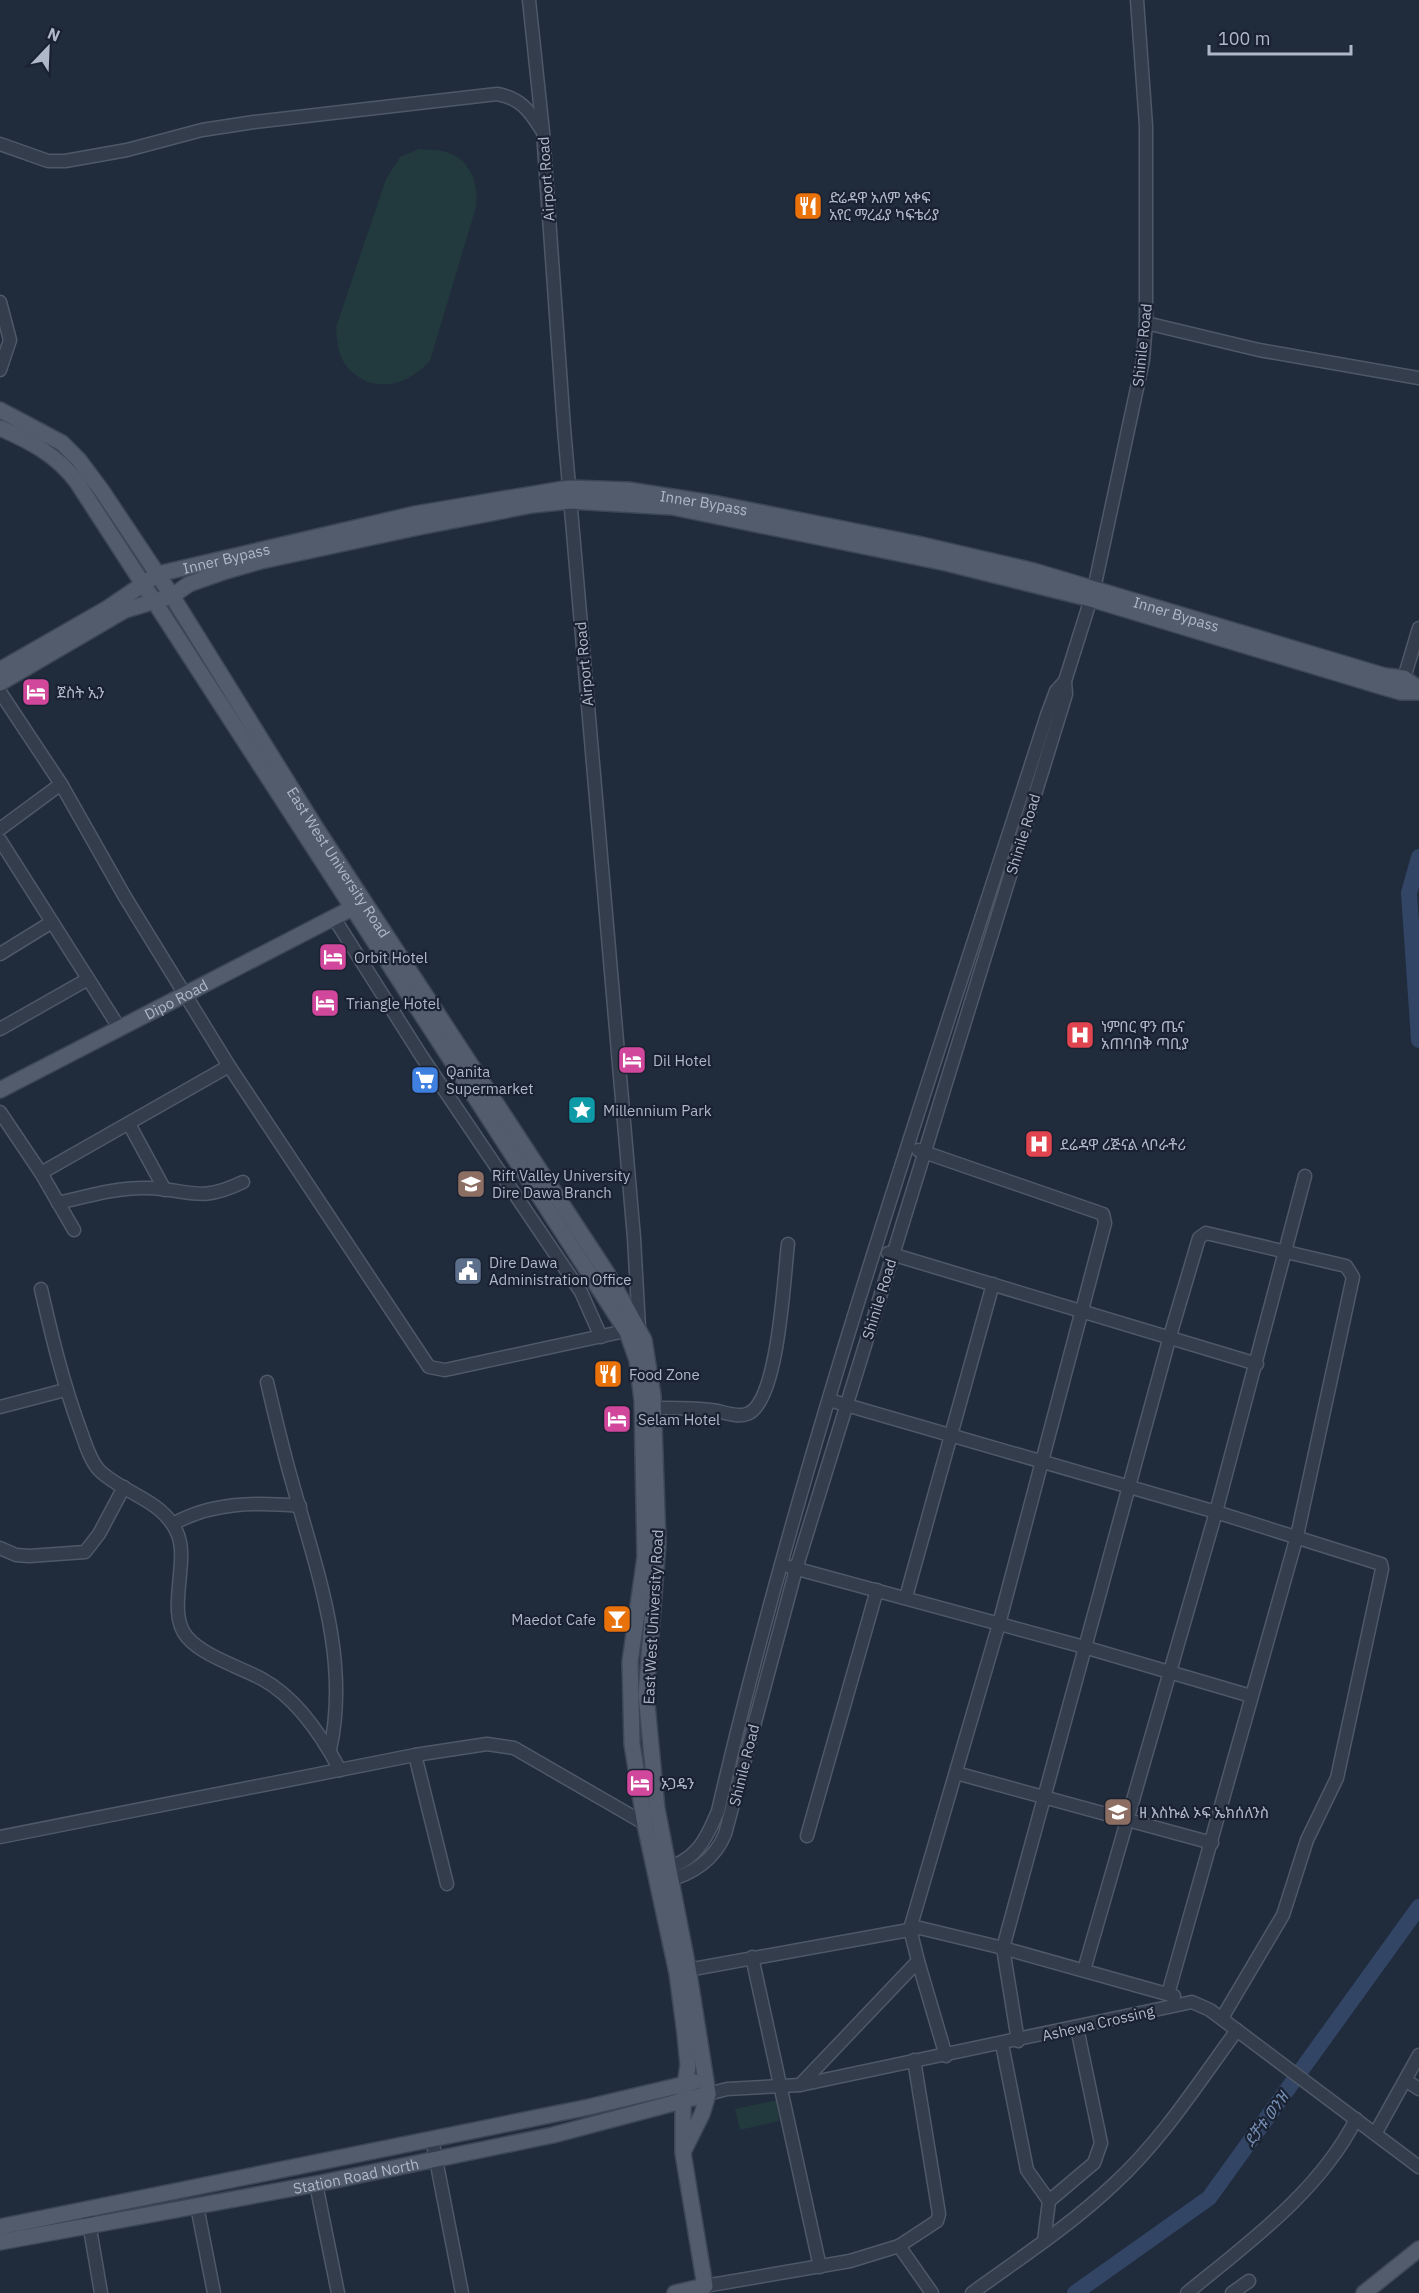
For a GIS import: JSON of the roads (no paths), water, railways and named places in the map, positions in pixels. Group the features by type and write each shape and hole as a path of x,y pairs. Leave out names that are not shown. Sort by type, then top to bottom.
{"main road":[{"name":"East West University Road","path":"0,410 49,435 79,460 172,596 316,828 358,905"},
{"name":"East West University Road","path":"0,428 38,446 74,477 154,601 422,1002 607,1273 633,1330 644,1340 658,1555 646,1694 653,1826"},
{"name":"Inner Bypass","path":"0,683 125,610 172,596 189,585 261,561 570,495"},
{"name":"Inner Bypass","path":"0,670 108,608 158,574 415,514 570,495 672,507 947,557 1093,594 1419,690"},
{"name":"Dipo Road","path":"0,1090 358,905"},
{"name":"East West University Road","path":"648,1408 645,1557 630,1662 632,1744 653,1826 707,2087"},
{"path":"631,1713 648,1712"},
{"name":"East West University Road","path":"682,1971 687,2083 682,2099 683,2153 705,2286"},
{"name":"Station Road North","path":"0,2227 590,2107 687,2083 707,2087"},
{"path":"683,2153 702,2114 707,2087"},
{"name":"Station Road North","path":"0,2242 316,2184 436,2157 553,2135 682,2099 707,2087"},
{"path":"1365,2293 1419,2250"},
{"path":"675,2293 705,2286"}],"street":[{"name":"Airport Road","path":"529,0 543,132 570,495 634,1238 633,1330"},
{"name":"Shinile Road","path":"662,1876 701,1866 719,1849 733,1810 765,1680 796,1569 1063,704 1066,694 1065,681 1093,594 1139,384 1146,323 1146,126 1137,0"},
{"path":"0,144 48,161 64,161 127,150 202,130 497,94 509,96 523,104 543,132"},
{"path":"0,302 10,340 0,370"},
{"path":"1146,323 1259,350 1419,378"},
{"path":"1402,685 1419,628"},
{"name":"Shinile Road","path":"662,1876 704,1845 718,1811 780,1565 829,1400 1047,715 1056,691 1065,681"},
{"path":"0,692 61,783 125,897 229,1066 429,1366 445,1370 633,1330"},
{"path":"0,829 61,783"},
{"path":"0,840 120,1029"},
{"path":"334,918 422,1056 581,1292 601,1337"},
{"path":"0,954 52,922"},
{"path":"0,1029 88,979"},
{"path":"41,1173 229,1066"},
{"path":"0,1112 41,1173 74,1230"},
{"path":"129,1124 165,1190"},
{"path":"909,1147 1104,1215 1105,1223 1080,1310 999,1624 910,1929 946,2056"},
{"path":"1084,1970 1216,1512 1305,1176"},
{"path":"58,1203 112,1191 148,1188 206,1195 221,1192 243,1182"},
{"path":"1018,2041 1003,1948 1170,1336 1202,1234 1206,1233 1283,1253 1346,1266 1353,1277 1297,1536 1168,1994"},
{"path":"648,1408 710,1410 738,1415 749,1413 756,1408 770,1377 777,1348 788,1244"},
{"path":"876,1251 893,1254 1170,1336 1257,1364"},
{"path":"906,1598 993,1284"},
{"path":"41,1290 65,1390 90,1455 98,1468 161,1510 173,1524 180,1547 178,1601 182,1629 186,1637 225,1662 274,1687 312,1724 330,1750 340,1770"},
{"path":"267,1382 312,1543 333,1643 338,1690 336,1721 330,1750"},
{"path":"0,1407 65,1390"},
{"path":"829,1400 1377,1561 1382,1569 1337,1778 1307,1840 1283,1916 1222,2019"},
{"path":"0,1548 16,1555 29,1556 85,1552 99,1534 124,1487"},
{"path":"173,1524 193,1513 213,1508 261,1502 300,1506"},
{"path":"780,1565 1084,1647 1251,1696"},
{"path":"807,1836 877,1590"},
{"path":"0,1837 415,1755 487,1744 514,1748 653,1826"},
{"path":"415,1755 447,1884"},
{"path":"956,1773 1212,1844"},
{"path":"682,1971 910,1929 939,1931 1003,1948 1168,1994 1210,2010 1419,2167"},
{"path":"752,1957 820,2266"},
{"path":"800,2085 918,1961"},
{"path":"1150,1989 1155,2000 1154,2011"},
{"name":"Ashewa Crossing","path":"707,2087 727,2089 800,2085 914,2060 946,2056 1018,2041 1192,2002"},
{"path":"1049,2201 1094,2163 1101,2143 1077,2028"},
{"path":"972,2293 1070,2222 1130,2168 1237,2030"},
{"path":"1002,2044 1027,2170 1049,2201 1044,2241"},
{"path":"1375,2133 1407,2081 1419,2055"},
{"path":"705,2286 850,2261 898,2246 937,2221 939,2214 914,2060"},
{"path":"1407,2081 1419,2089"},
{"path":"1187,2293 1285,2208 1327,2166 1341,2147 1356,2119"},
{"path":"432,2139 462,2293"},
{"path":"316,2184 338,2293"},
{"path":"197,2206 214,2293"},
{"path":"86,2210 101,2293"},
{"path":"898,2246 932,2293"},
{"path":"1232,2293 1249,2281"}],"waterway":[{"name":"ደቻቱ ወንዝ","path":"1419,857 1409,893 1419,1040"},
{"name":"ደቻቱ ወንዝ","path":"1075,2293 1209,2198 1419,1907"}],"place":[{"name":"ድሬዳዋ አለም አቀፍ አየር ማረፊያ ካፍቴሪያ","path":"808,206"},
{"name":"ጀስት ኢን","path":"36,692"},
{"name":"Orbit Hotel","path":"333,957"},
{"name":"Triangle Hotel","path":"325,1003"},
{"name":"ነምበር ዋን ጤና አጠባበቅ ጣቢያ","path":"1080,1035"},
{"name":"Dil Hotel","path":"632,1060"},
{"name":"Qanita Supermarket","path":"425,1080"},
{"name":"Millennium Park","path":"582,1110"},
{"name":"ደሬዳዋ ሪጅናል ላቦራቶሪ","path":"1039,1144"},
{"name":"Rift Valley University Dire Dawa Branch","path":"471,1184"},
{"name":"Dire Dawa Administration Office","path":"468,1271"},
{"name":"Food Zone","path":"608,1374"},
{"name":"Selam Hotel","path":"617,1419"},
{"name":"Maedot Cafe","path":"617,1619"},
{"name":"ኦጋዴን","path":"640,1783"},
{"name":"ዘ እስኩል ኦፍ ኤክሰለንስ","path":"1118,1812"}]}
